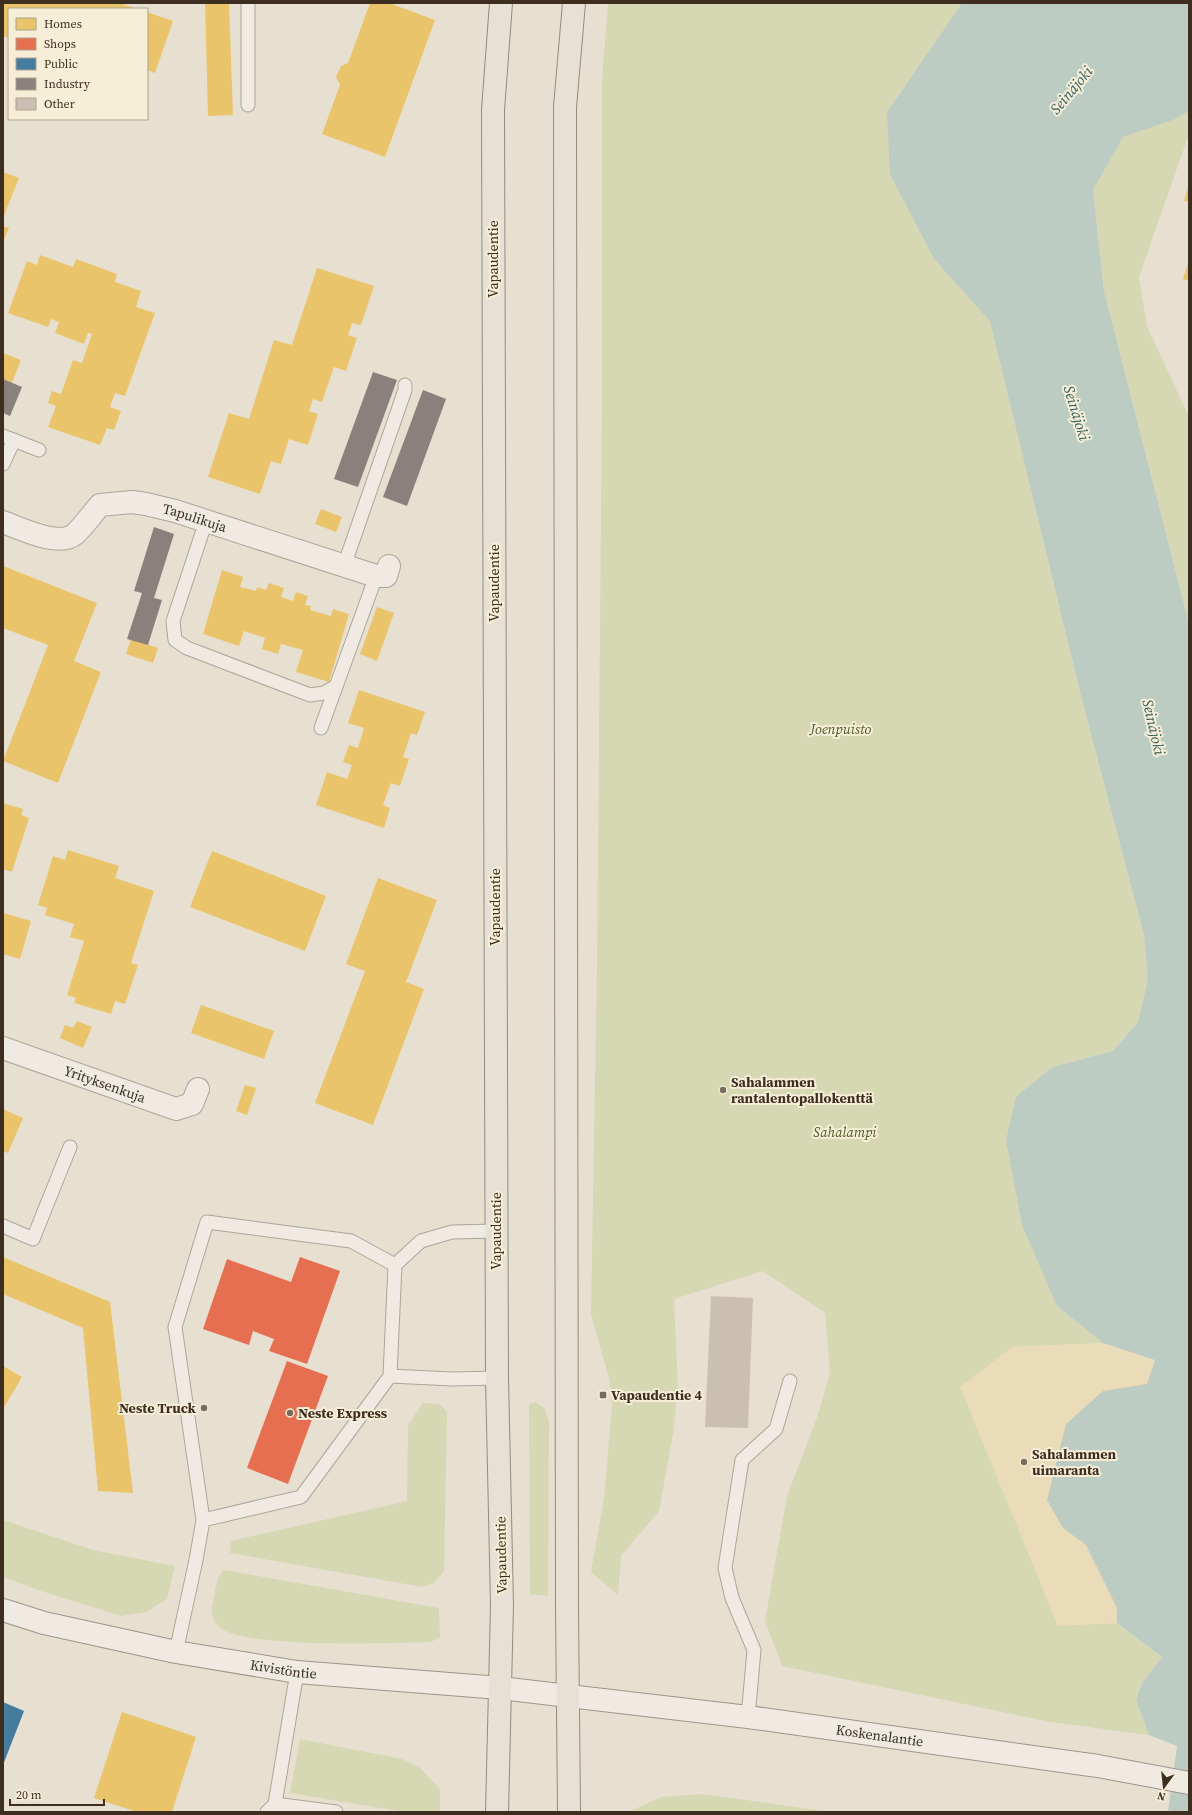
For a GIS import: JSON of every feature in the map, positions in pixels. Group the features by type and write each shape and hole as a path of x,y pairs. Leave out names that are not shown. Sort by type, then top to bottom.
{"main road":[{"name":"Vapaudentie","path":"497,1812 502,1605 497,1378 496,1231 493,110 501,3"},
{"path":"569,1812 565,107 574,3"},
{"name":"Tapulikuja","path":"3,522 40,536 60,539 74,535 100,505 132,502 146,504 206,521 344,566 382,571"},
{"name":"Yrityksenkuja","path":"3,1048 176,1109 192,1104 198,1089"},
{"name":"Kivistöntie","path":"3,1610 44,1622 176,1652 297,1672 500,1688 568,1696"},
{"name":"Koskenalantie","path":"568,1696 748,1717 1098,1766 1189,1783"}],"lane":[{"path":"248,3 248,105"},
{"path":"344,566 405,390 405,385"},
{"path":"3,464 8,438 39,450"},
{"path":"206,521 173,621 174,640 187,648 310,694 324,693 336,686"},
{"path":"321,728 336,686 382,571"},
{"path":"3,1226 34,1239 70,1147"},
{"path":"176,1652 203,1520 175,1327 207,1222 351,1240 395,1265"},
{"path":"203,1520 301,1497 390,1376 395,1265 421,1241 452,1232 496,1231"},
{"path":"390,1376 452,1379 497,1378"},
{"path":"748,1717 754,1650 732,1598 725,1568 742,1460 776,1429 790,1381"},
{"path":"297,1672 271,1808 336,1812"}],"green space":[{"path":"608,3 962,3 887,112 934,259 990,320 1081,696 1144,935 1148,979 1138,1022 1113,1051 1052,1067 1017,1097 1006,1140 1057,1306 1103,1343 1012,1347 1058,1625 1117,1623 1162,1657 1142,1683 1136,1700 1149,1735 1050,1722 782,1666 765,1621 787,1496 818,1415 830,1372 825,1313 763,1271 674,1299 678,1388 673,1434 659,1511 621,1556 618,1595 591,1572 604,1498 612,1405 609,1378 591,1315 597,965 602,401 602,81"},
{"path":"1189,111 1189,134 1139,277 1147,326 1189,417 1189,624 1104,291 1093,190 1123,137 1173,120"},
{"path":"535,1402 544,1408 549,1421 548,1596 530,1594 529,1404"},
{"path":"423,1403 439,1404 447,1412 444,1571 434,1583 422,1587 230,1553 231,1541 407,1501 408,1425"},
{"path":"3,1520 93,1550 175,1566 167,1599 146,1612 121,1616 38,1590 3,1577"},
{"path":"224,1570 439,1608 440,1637 431,1642 319,1643 255,1638 231,1633 215,1623 212,1612 212,1605 219,1576"},
{"path":"300,1739 402,1759 420,1768 440,1789 440,1812 405,1812 290,1793"},
{"path":"702,1794 832,1812 628,1812 662,1797"}],"sand":[{"name":"Sahalammen uimaranta","path":"1103,1343 1155,1360 1147,1384 1103,1391 1063,1528 1086,1545 1117,1608 1117,1623 1058,1626 960,1387 1012,1347"}],"water":[{"name":"Seinäjoki","path":"962,3 1189,3 1189,111 1173,120 1123,137 1093,190 1104,291 1189,624 1189,1812 1168,1812 1177,1746 1149,1735 1136,1700 1142,1683 1162,1657 1117,1623 1117,1608 1086,1545 1063,1528 1047,1500 1066,1424 1103,1391 1147,1384 1155,1360 1103,1343 1057,1306 1022,1225 1006,1140 1016,1097 1052,1067 1113,1051 1138,1022 1148,979 1144,935 1081,696 990,321 934,259 890,174 887,112"}],"building: Homes":[{"path":"3,3 120,3 134,8 8,8 8,38 3,36"},
{"path":"205,3 229,3 233,115 208,116"},
{"path":"370,3 389,3 435,20 385,157 322,134 340,85 336,77 341,66 348,63"},
{"path":"148,12 173,21 155,73 148,70"},
{"path":"3,172 19,178 3,218"},
{"path":"1189,184 1189,202 1184,201"},
{"path":"3,226 9,228 3,242"},
{"path":"40,255 73,267 76,259 117,274 115,282 141,291 136,307 155,313 125,396 115,393 110,407 121,411 114,430 107,428 100,445 48,427 56,406 48,403 52,391 61,394 73,360 82,363 92,334 88,333 84,344 55,333 59,322 51,319 48,327 8,313 27,261 37,265"},
{"path":"1189,260 1189,281 1183,279"},
{"path":"317,268 374,286 361,325 352,323 348,335 357,338 346,371 334,367 322,402 313,399 309,411 318,414 308,445 289,439 281,464 271,461 260,494 208,477 229,413 249,419 274,340 292,345"},
{"path":"3,353 21,360 12,383 3,379"},
{"path":"321,509 342,517 336,532 315,524"},
{"path":"3,566 97,603 74,661 101,672 58,783 3,761 48,645 3,628"},
{"path":"222,570 243,577 240,587 256,591 257,587 266,590 269,583 284,588 281,597 293,601 296,592 308,596 305,605 311,606 310,610 331,616 333,609 349,614 329,682 296,672 303,650 281,644 278,654 262,649 265,638 244,631 239,646 203,634"},
{"path":"377,607 394,613 377,661 360,654"},
{"path":"131,639 158,648 153,663 126,654"},
{"path":"359,690 425,712 417,735 411,733 403,757 409,759 400,786 391,783 383,805 390,808 384,828 316,805 327,772 347,779 352,765 343,762 349,745 358,748 364,728 348,723"},
{"path":"3,803 23,809 21,815 29,818 12,872 3,869"},
{"path":"68,850 119,866 115,878 154,891 131,963 138,965 125,1004 115,1001 111,1014 74,1003 76,998 67,995 84,941 70,937 74,924 45,915 47,908 38,905 53,856 65,860"},
{"path":"212,851 326,896 305,951 190,907"},
{"path":"378,878 437,900 406,982 424,989 373,1125 315,1103 365,971 346,964"},
{"path":"3,913 31,921 20,959 3,954"},
{"path":"201,1005 274,1031 264,1059 191,1033"},
{"path":"77,1021 92,1027 83,1048 60,1038 65,1025 73,1028"},
{"path":"245,1085 256,1088 247,1115 236,1111"},
{"path":"3,1109 23,1118 8,1153 3,1151"},
{"path":"3,1257 110,1302 133,1493 98,1491 83,1328 3,1294"},
{"path":"3,1366 22,1377 3,1409"},
{"path":"122,1712 196,1737 172,1812 137,1812 94,1798"}],"building: Shops":[{"path":"300,1257 340,1271 307,1364 269,1351 274,1339 253,1331 249,1345 203,1329 227,1259 291,1282"},
{"path":"287,1361 328,1376 288,1484 247,1468"}],"building: Public":[{"path":"3,1702 24,1711 3,1765"}],"building: Industry":[{"path":"373,372 397,380 358,487 334,479"},
{"path":"3,379 22,387 10,416 3,413"},
{"path":"423,390 446,399 407,506 383,497"},
{"path":"154,527 174,534 154,598 162,600 148,645 127,639 142,593 134,591"}],"building: Other":[{"path":"711,1296 753,1298 748,1428 705,1427"}],"place":[{"name":"Sahalammen rantalentopallokenttä","path":"723,1090"},
{"name":"Vapaudentie 4","path":"603,1395"},
{"name":"Neste Truck","path":"204,1408"},
{"name":"Neste Express","path":"290,1413"},
{"name":"Sahalammen uimaranta","path":"1024,1462"}],"park label":[{"name":"Joenpuisto","path":"841,729"},
{"name":"Sahalampi","path":"845,1132"}]}
